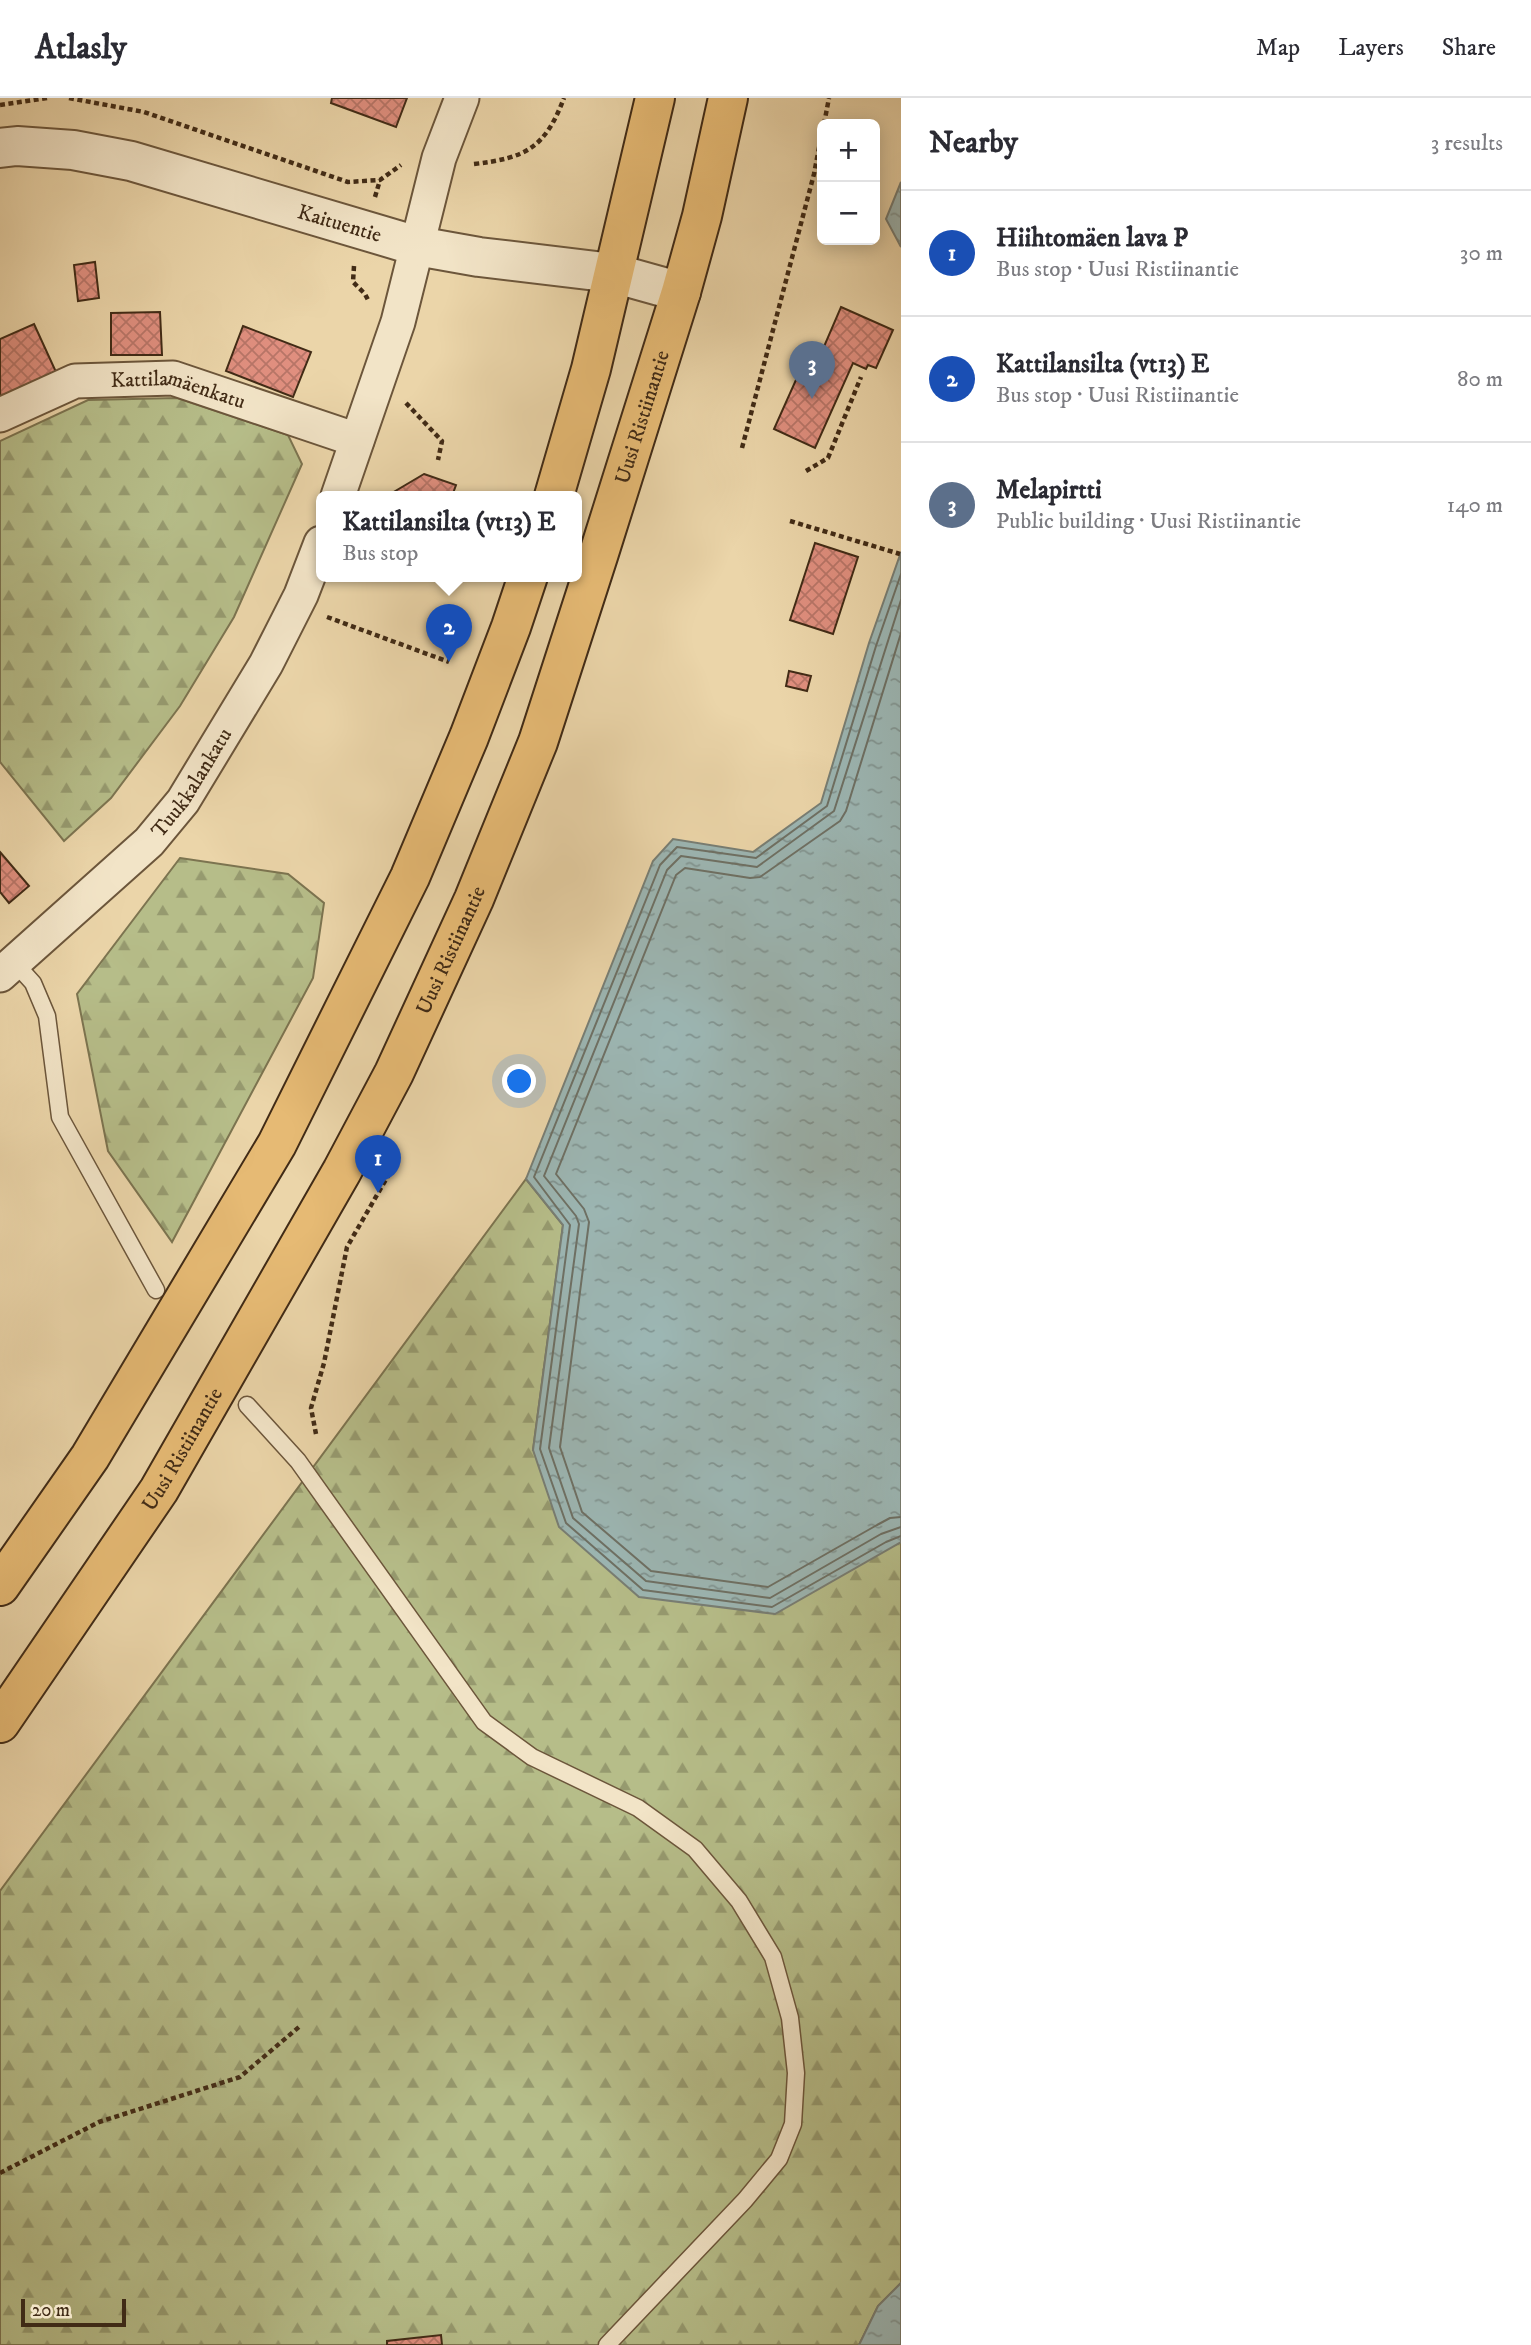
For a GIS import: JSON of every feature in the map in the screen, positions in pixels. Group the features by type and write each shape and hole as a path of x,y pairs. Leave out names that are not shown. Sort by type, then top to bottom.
{"highway":[{"path":"555,491 591,369 655,98"},
{"name":"Uusi Ristiinantie","path":"0,1723 159,1490 342,1171 399,1061 474,899 538,742 681,292 702,216 728,98"},
{"path":"0,1586 90,1457 277,1144 410,877 473,724 526,582"}],"street":[{"path":"340,491 398,322 439,159 462,98"},
{"name":"Kaituentie","path":"0,148 17,146 74,150 131,161 417,246 479,257 612,273 681,292"},
{"name":"Kattilamäenkatu","path":"0,415 75,381 173,378 357,440"},
{"name":"Tuukkalankatu","path":"7,968 149,842 183,801 265,664 301,596 316,556"}],"lane":[{"path":"7,968 33,983 47,1016 60,1117 156,1290"},
{"path":"247,1405 298,1461 484,1722 532,1756 638,1808 695,1849 739,1901 773,1957 790,2018 796,2073 793,2124 779,2159 745,2200 607,2345"}],"path":[{"path":"0,105 47,98"},
{"path":"69,98 144,112 348,182 380,180 400,167 412,149 462,166 497,161 521,153 539,143 554,123 564,98"},
{"path":"825,119 829,98"},
{"path":"742,448 817,158"},
{"path":"370,307 365,294 353,282 353,270 380,180"},
{"path":"806,471 828,458 861,377"},
{"path":"401,397 442,441 438,460"},
{"path":"790,521 900,554"},
{"path":"323,615 449,662"},
{"path":"316,1434 311,1408 324,1363 347,1247 396,1162"},
{"path":"0,2173 99,2122 240,2077 299,2027"}],"green space":[{"path":"177,398 288,435 302,464 234,617 180,706 111,798 64,841 0,762 0,441 88,400"},
{"path":"180,858 288,874 324,903 313,978 172,1242 108,1151 77,994"},
{"path":"526,1179 563,1225 533,1450 889,1548 901,1542 901,2283 878,2306 859,2345 0,2345 0,1891"}],"water":[{"path":"901,182 901,247 886,219"},
{"path":"901,552 901,1542 775,1614 639,1597 559,1527 533,1450 563,1225 526,1179 653,861 673,839 753,852 821,803 869,643"},
{"path":"901,2283 901,2345 859,2345 878,2306"}],"building":[{"path":"332,98 407,98 396,127 331,103"},
{"path":"95,262 99,298 78,301 74,265"},
{"path":"841,307 893,330 876,368 868,365 866,369 853,363 815,448 774,429 812,344 823,349"},
{"path":"160,312 162,355 111,355 111,313"},
{"path":"34,324 56,372 0,397 0,339"},
{"path":"243,326 311,352 293,397 226,371"},
{"path":"424,474 456,485 454,491 395,491"},
{"path":"815,543 858,557 833,634 790,620"},
{"path":"789,671 811,676 807,691 786,686"},
{"path":"0,852 29,886 9,903 0,892"},
{"path":"441,2335 442,2345 387,2345 387,2341"}],"place":[{"name":"Melapirtti","path":"812,399"},
{"name":"Kattilansilta (vt13) E","path":"449,662"},
{"name":"Hiihtomäen lava P","path":"378,1193"}]}
